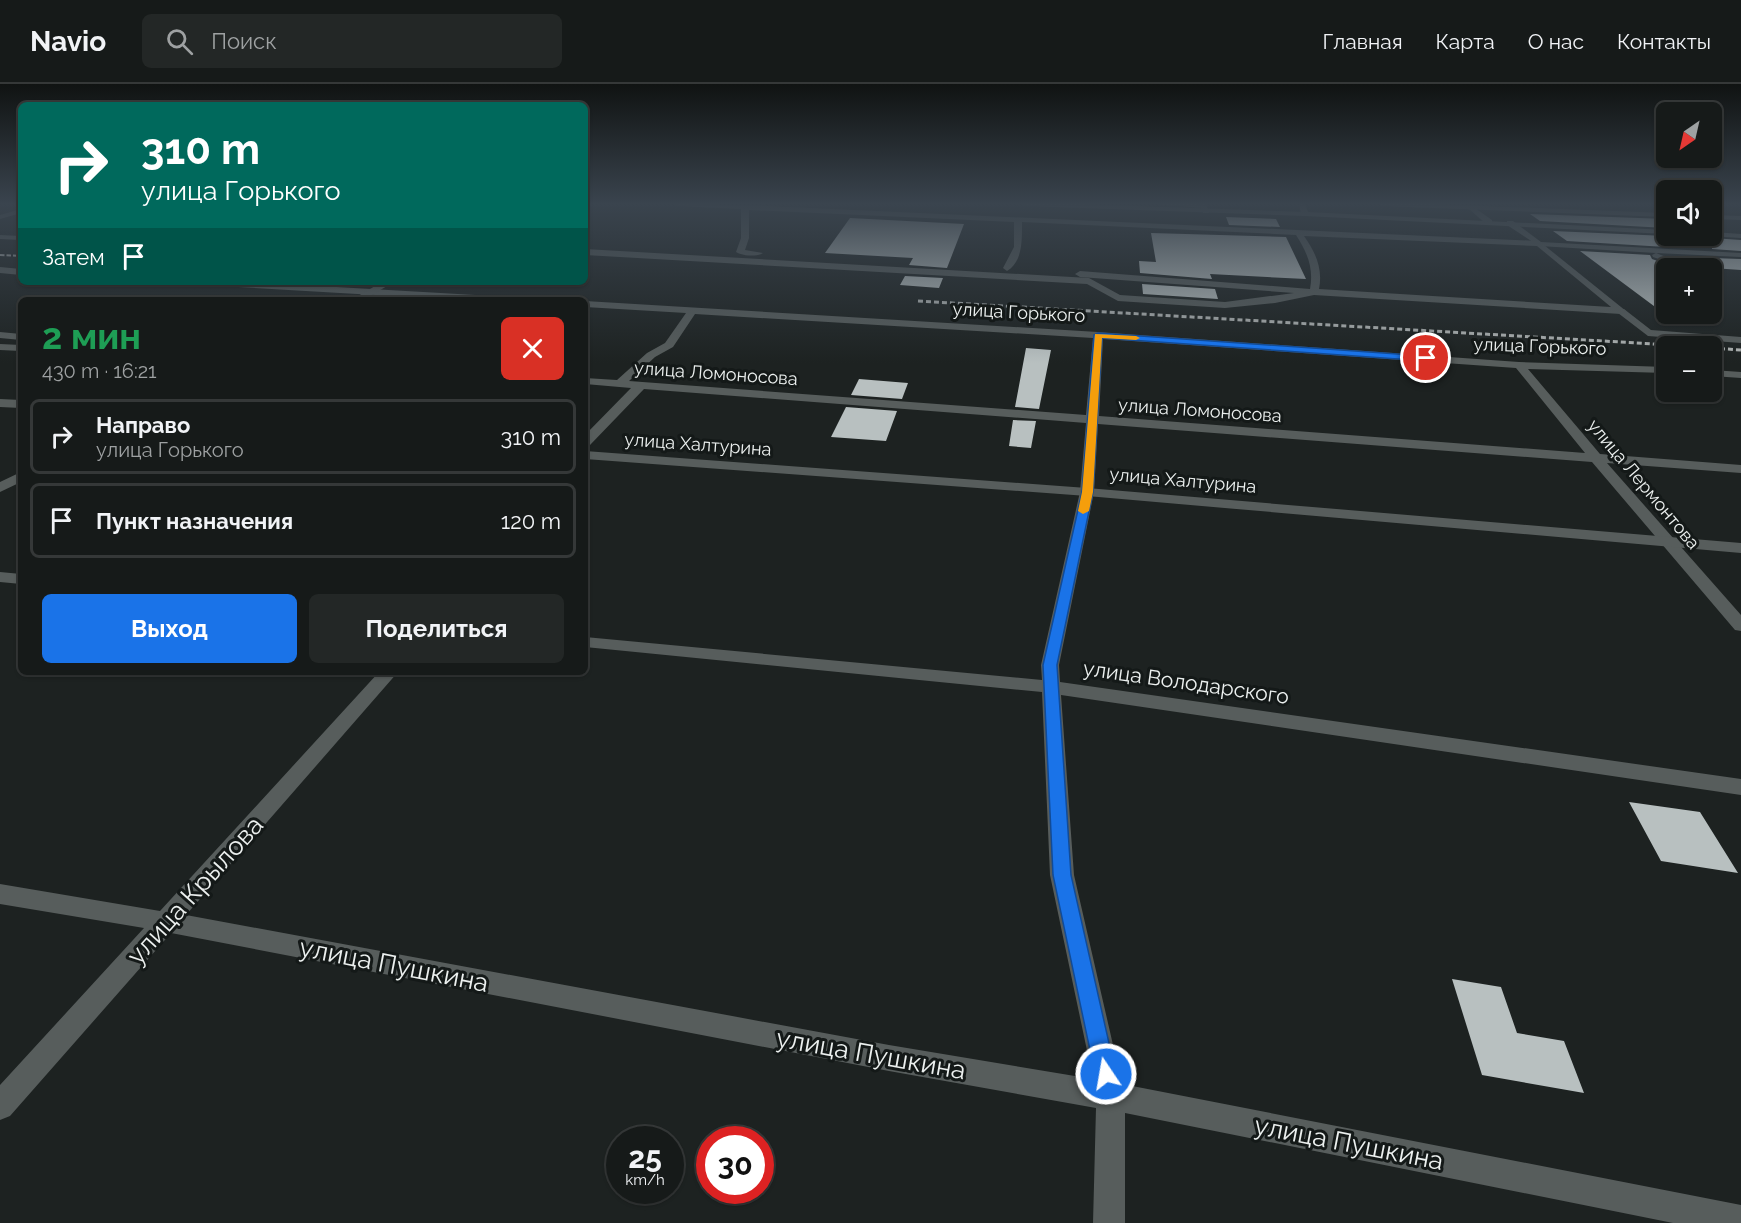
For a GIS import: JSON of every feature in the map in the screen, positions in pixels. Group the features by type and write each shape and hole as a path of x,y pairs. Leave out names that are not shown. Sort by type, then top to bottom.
{"street":[{"name":"улица Горького","path":"675,257 1089,281 1118,298 1225,305 1275,300 1314,292"},
{"path":"826,257 1621,311"},
{"path":"1007,268 1013,257"},
{"path":"1314,292 1317,282 1315,257"},
{"path":"1555,257 1621,311"},
{"path":"0,270 18,272"},
{"path":"254,285 458,297"},
{"path":"362,297 384,285"},
{"name":"улица Горького","path":"588,304 1098,335 1519,365 1656,369"},
{"path":"619,384 651,355 669,345 692,311"},
{"path":"0,335 18,337"},
{"path":"1098,335 1087,492 1050,665 1062,875 1111,1096 1109,1223"},
{"name":"улица Лермонтова","path":"1519,365 1741,626"},
{"path":"1722,374 1741,375"},
{"name":"улица Ломоносова","path":"588,381 1741,469"},
{"path":"588,439 640,386"},
{"path":"0,403 18,405"},
{"name":"улица Халтурина","path":"588,455 1087,492 1741,548"},
{"path":"0,488 18,478"},
{"path":"0,577 18,579"},
{"name":"улица Володарского","path":"588,642 1052,687 1741,787"},
{"name":"улица Крылова","path":"0,1106 386,675"},
{"name":"улица Пушкина","path":"0,894 167,922 877,1056 1111,1096 1741,1221"}],"lane":[{"path":"1621,311 1648,333 1741,340"},
{"path":"0,346 18,348"}],"building":[{"path":"898,257 951,257 947,268 909,265 913,258"},
{"path":"1155,257 1296,257 1306,279 1210,274 1212,279 1140,273 1139,261 1156,262"},
{"path":"1588,257 1651,257 1656,260 1656,308"},
{"path":"1722,258 1741,259 1741,270 1722,269"},
{"path":"905,276 943,278 939,288 900,285"},
{"path":"1142,284 1215,289 1218,299 1143,294"},
{"path":"1026,348 1051,350 1039,409 1015,407"},
{"path":"859,379 908,383 902,399 851,395"},
{"path":"846,407 897,411 886,441 831,437"},
{"path":"1013,420 1036,421 1031,448 1009,446"},
{"path":"1629,802 1700,812 1738,873 1661,861"},
{"path":"1452,979 1501,987 1517,1033 1564,1041 1584,1093 1482,1075"}],"railway":[{"path":"918,301 1656,344"},
{"path":"1722,349 1741,350"}],"slow traffic":[{"path":"1083,511 1087,492 1098,335 1136,338"}],"route":[{"path":"1106,1074 1062,875 1050,665 1087,492 1098,335 1426,358"}]}
